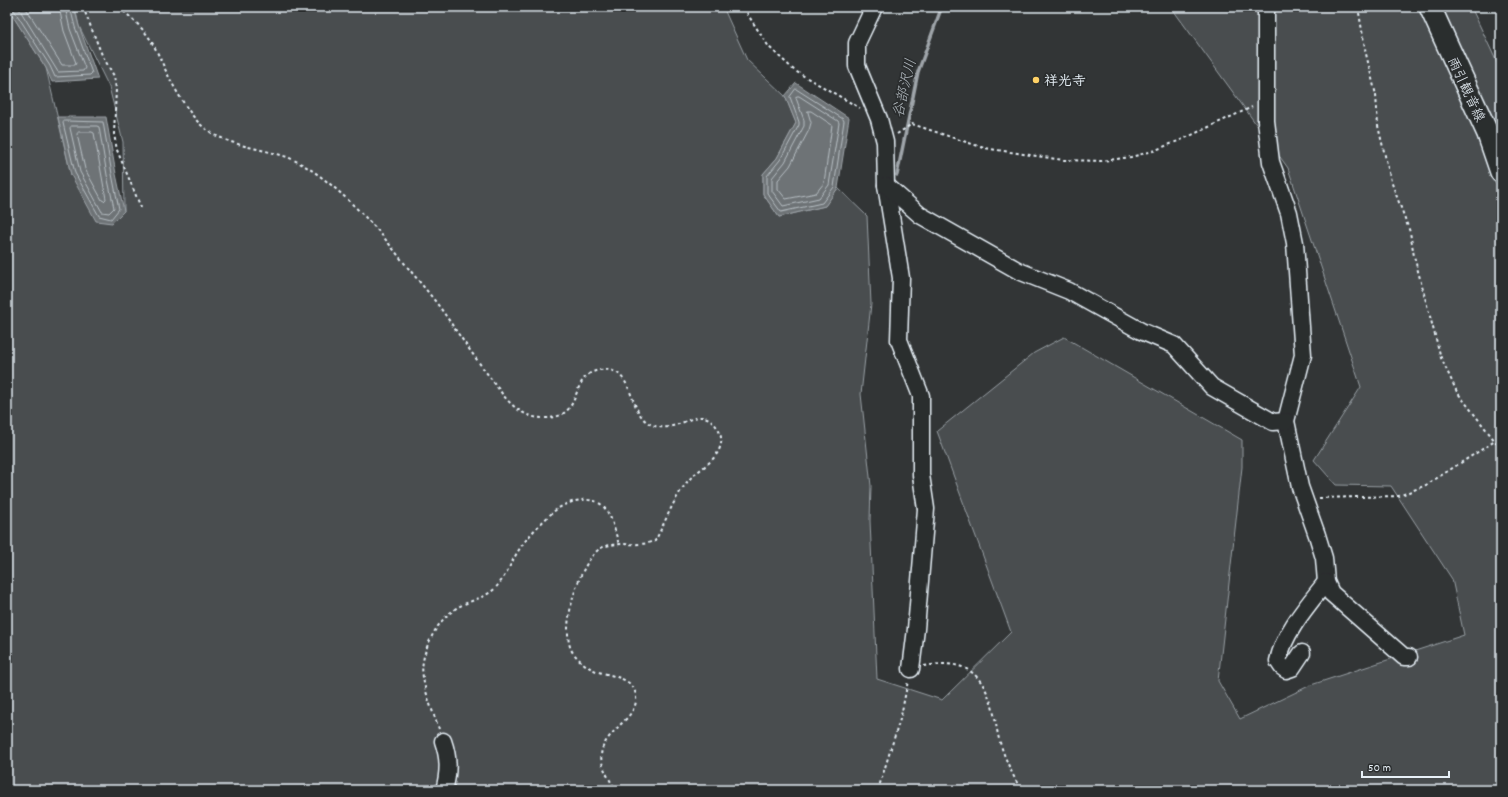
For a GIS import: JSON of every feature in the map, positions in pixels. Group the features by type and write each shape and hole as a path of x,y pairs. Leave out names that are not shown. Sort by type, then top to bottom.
{"main road":[{"name":"雨引観音線","path":"1430,7 1488,134 1501,172"}],"street":[{"path":"874,7 857,43 857,66 879,119 886,142 886,185 901,278 898,340 921,396 921,475 926,509 916,629 911,669"},
{"path":"1266,7 1266,120 1271,162 1289,213 1295,243 1303,355 1286,421 1300,487 1324,558 1326,582 1331,593 1404,657 1409,657"},
{"path":"886,185 920,215 1019,271 1069,291 1141,331 1174,345 1212,387 1273,422 1286,421"},
{"path":"1302,653 1292,668 1286,670 1282,668 1278,661 1280,652 1296,622 1326,582"},
{"path":"443,740 447,752 448,767 444,790"}],"path":[{"path":"83,7 102,54 114,76 116,89 114,134 117,150 142,210"},
{"path":"119,7 149,39 170,81 200,124 216,136 286,157 304,165 336,190 369,221 437,304 470,352 506,399 516,409 534,418 554,418 562,416 567,411 581,384 586,378 599,370 608,370 621,376 626,382 639,414 645,421 652,425 668,427 676,426 700,416 705,416 712,420 720,433 722,440 720,448 714,459 686,482 654,541 646,544 635,545 609,544 599,549 584,569 573,600 568,637 569,646 574,654 595,670 628,682 634,688 636,705 631,714 606,739 600,756 606,776 616,790"},
{"path":"745,7 748,15 769,47 796,71 842,99 879,119"},
{"path":"1358,7 1366,54 1376,96 1378,126 1391,182 1410,232 1414,256 1441,358 1457,392 1501,447"},
{"path":"886,142 912,124 984,148 1064,160 1102,162 1154,151 1183,140 1266,100"},
{"path":"1304,499 1399,496 1426,485 1495,441"},
{"path":"443,740 429,700 423,677 422,663 436,628 446,617 459,607 487,594 496,588 523,544 553,512 564,505 577,501 597,501 606,509 618,544"},
{"path":"878,790 901,716 911,669 932,665 959,665 970,671 985,688 991,703 1000,740 1013,776 1021,790"}],"shaded area":[{"path":"7,7 46,68 71,175 112,223 124,211 123,142 109,87 79,26 75,7 723,7 747,60 785,96 796,123 777,158 763,174 763,194 779,217 825,206 838,188 867,216 871,304 861,394 871,486 870,521 877,679 942,700 1011,632 937,431 1034,353 1064,337 1242,440 1242,467 1218,681 1240,719 1311,685 1464,635 1452,579 1391,486 1336,485 1314,460 1361,387 1288,168 1171,7 1471,7 1501,71 1501,790 7,790"}],"water":[{"path":"7,7 74,7 79,26 98,79 52,82 46,68"},
{"path":"796,83 849,118 838,188 825,206 779,217 763,194 763,174 777,158 796,123 785,96"},
{"path":"58,117 106,117 124,211 112,223 96,221 71,175"}],"waterway":[{"name":"谷部沢川","path":"897,175 918,72 941,9 940,7"}],"place":[{"name":"祥光寺","path":"1036,80"}]}
